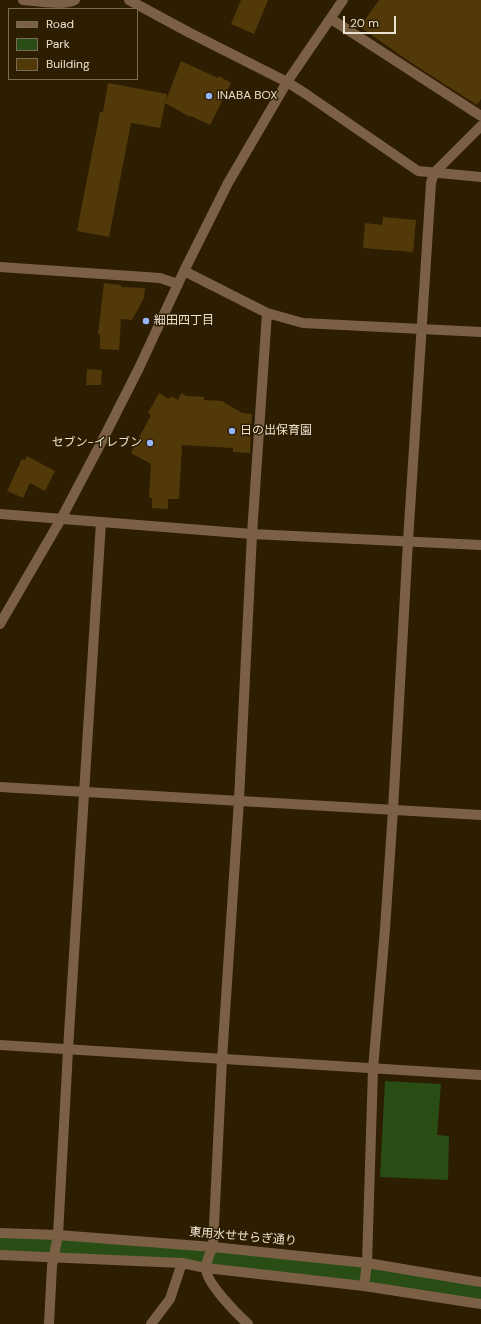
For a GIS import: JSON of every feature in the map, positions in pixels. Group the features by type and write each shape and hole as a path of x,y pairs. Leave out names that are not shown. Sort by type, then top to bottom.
{"street":[{"path":"23,0 64,3 75,0"},
{"path":"129,0 188,32 287,82 418,171 481,177"},
{"path":"0,624 61,519 139,368 184,271 228,183 287,82 343,0"},
{"path":"331,19 481,116"},
{"path":"364,1286 367,1262 373,1069 393,810 408,541 431,183 434,173 481,126"},
{"path":"0,267 160,278 178,284"},
{"path":"184,271 267,313 303,322 422,330 481,332"},
{"path":"248,1324 231,1308 207,1277 206,1268 212,1247 222,1059 239,800 252,534 267,313"},
{"path":"0,514 252,534 481,545"},
{"path":"49,1324 54,1258 58,1235 101,522"},
{"path":"0,786 481,815"},
{"path":"0,1045 481,1075"},
{"name":"東用水せせらぎ通り","path":"0,1233 58,1235 212,1247 367,1262 481,1282"},
{"path":"0,1255 182,1264 364,1286 481,1304"},
{"path":"151,1324 170,1298 182,1264"}],"green space":[{"path":"385,1081 441,1084 437,1135 449,1136 448,1180 380,1177"},
{"path":"0,1235 57,1237 53,1256 0,1253"},
{"path":"60,1237 210,1249 204,1263 57,1255"},
{"path":"213,1249 365,1264 363,1281 207,1264"},
{"path":"368,1265 481,1284 481,1300 366,1282"}],"building":[{"path":"241,0 268,0 254,34 231,24"},
{"path":"379,0 481,0 481,99 477,105 410,62 360,27"},
{"path":"181,61 218,78 219,76 231,83 210,125 191,116 190,117 165,103"},
{"path":"108,83 167,94 160,128 131,123 109,237 77,231 100,112 103,112"},
{"path":"383,217 416,220 413,252 363,248 365,223 382,225"},
{"path":"104,283 121,285 121,287 145,288 144,298 132,320 121,319 119,350 100,349 100,335 98,334"},
{"path":"87,369 102,370 101,385 86,385"},
{"path":"159,393 169,399 171,396 178,400 181,393 187,396 204,397 204,400 222,401 242,413 252,414 250,453 233,452 233,448 182,445 179,499 168,499 168,509 152,508 152,498 149,498 151,464 131,453 151,415 148,413"},
{"path":"27,456 55,471 45,491 30,483 23,498 7,491 22,459 25,460"}],"place":[{"name":"INABA BOX","path":"209,96"},
{"name":"細田四丁目","path":"146,321"},
{"name":"日の出保育園","path":"232,431"},
{"name":"セブン-イレブン","path":"150,443"}]}
